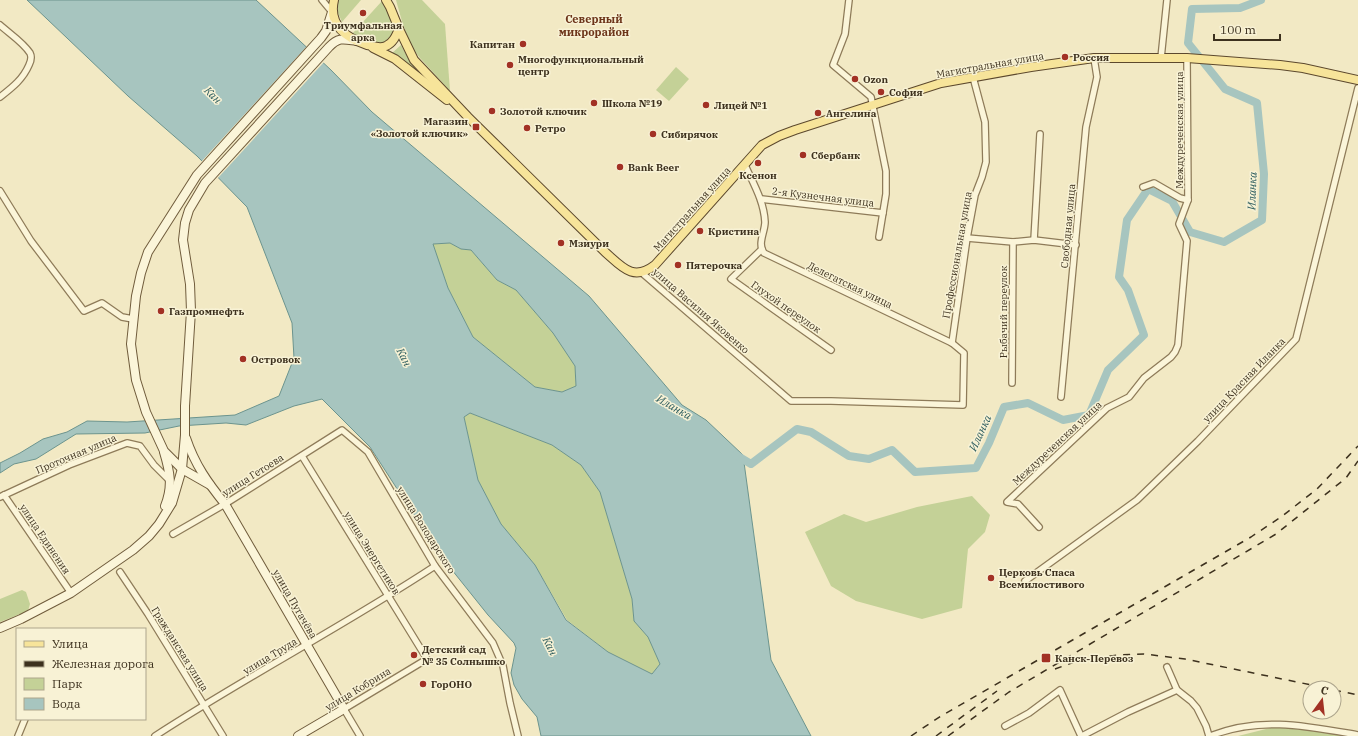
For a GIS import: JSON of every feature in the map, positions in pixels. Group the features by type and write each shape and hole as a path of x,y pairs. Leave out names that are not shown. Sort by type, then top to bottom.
{"main road":[{"path":"152,532 168,499 171,481 164,451 146,412 136,380 131,344 138,288 148,252 197,175 321,38 326,31 334,0"},
{"name":"улица Василия Яковенко","path":"389,2 399,29 414,60 468,117 610,256 626,270 642,273"},
{"path":"332,12 334,20 339,28 347,36 356,41"},
{"path":"0,628 21,619 71,592 129,553 159,524 172,503 182,469 191,311 190,284 183,240 185,223 189,210 206,183 335,41 342,39 356,41 375,47 385,47 394,40 399,29"},
{"path":"365,44 395,59 468,117"},
{"name":"Магистральная улица","path":"642,273 648,271 655,265 762,145 795,130 941,83 1094,58 1221,60 1291,66 1358,80"},
{"name":"улица Пугачёва","path":"185,435 192,456 210,485 225,504 344,709"},
{"path":"164,451 182,469 210,485"},
{"name":"улица Кобрина","path":"298,736 344,709"}],"street":[{"path":"322,0 332,12"},
{"path":"849,0 845,34 833,65 871,97 886,172 886,194 878,237"},
{"path":"1161,58 1167,0"},
{"path":"0,25 20,42 31,54 31,60 25,74 16,85 0,96"},
{"name":"Свободная улица","path":"1061,397 1086,128 1097,77 1094,58"},
{"name":"Междуреченская улица","path":"1039,527 1018,504 1007,502 1107,408 1129,397 1144,378 1171,357 1178,345 1187,241 1179,224 1188,200 1189,59"},
{"name":"Профессиональная улица","path":"952,343 967,238 975,195 986,162 985,122 973,77"},
{"name":"улица Красная Иланка","path":"1025,581 1137,500 1198,441 1296,339 1358,88"},
{"path":"1034,240 1040,134"},
{"path":"745,165 761,199 765,224 761,244 762,249"},
{"name":"Междуреченская улица","path":"1143,187 1154,183 1180,198 1188,200"},
{"path":"0,191 31,241 84,311 102,304 122,317 133,319"},
{"name":"2-я Кузнечная улица","path":"761,199 883,213"},
{"path":"967,238 1013,242 1034,240 1076,245"},
{"name":"Рыбачий переулок","path":"1012,382 1013,242"},
{"name":"Глухой переулок","path":"762,249 731,279 831,350"},
{"name":"Делегатская улица","path":"762,249 764,252 846,293 952,343 964,353 963,405"},
{"name":"улица Василия Яковенко","path":"642,273 791,401 963,405"},
{"name":"улица Гетоева","path":"173,534 225,504 342,430"},
{"name":"улица Володарского","path":"342,430 368,452 435,566 493,643 503,666 518,736"},
{"name":"Проточная улица","path":"2,496 69,465 127,443 140,446 154,465 171,481"},
{"name":"улица Энергетиков","path":"302,456 427,659"},
{"name":"улица Единения","path":"2,496 71,592"},
{"name":"улица Труда","path":"155,736 204,705 388,597 435,566"},
{"name":"Гражданская улица","path":"120,572 148,614 223,736"},
{"name":"улица Кобрина","path":"344,709 427,659"},
{"path":"1167,667 1176,690 1191,701 1197,708 1209,736 1227,730 1274,723 1307,726 1358,735"},
{"path":"1005,726 1029,713 1060,690 1082,736 1128,712 1176,690"},
{"name":"улица Пугачёва","path":"344,709 360,736"},
{"path":"18,736 25,720"}],"green space":[{"path":"338,0 361,0 342,22 338,13"},
{"path":"396,0 422,0 445,24 450,91 411,46"},
{"path":"382,1 394,26 394,32 391,38 383,44 378,44 372,43 352,34"},
{"path":"401,45 408,58 454,104 391,54"},
{"path":"676,67 689,79 669,101 656,90"},
{"path":"450,243 461,249 471,250 497,280 516,290 553,333 575,366 576,386 562,392 535,387 473,337 448,288 432,244"},
{"path":"470,413 552,445 581,465 600,492 632,599 634,621 648,637 660,664 652,674 608,652 567,620 535,565 501,524 478,480 464,417"},
{"path":"972,496 990,515 985,532 968,549 962,608 922,619 856,601 831,586 805,532 844,514 866,522 917,507"},
{"path":"22,590 26,592 30,604 28,611 0,622 0,599"},
{"path":"1286,724 1349,736 1238,736"}],"water":[{"name":"Кан","path":"27,0 256,0 331,70 372,112 589,296 682,405 706,420 743,455 771,660 811,736 541,736 537,717 522,699 514,685 511,673 516,648 514,643 488,615 440,555 370,447 322,399 294,406 246,425 226,423 179,426 145,433 76,434 36,459 14,464 0,473 0,463 43,439 67,432 87,421 127,422 235,415 279,396 294,358 292,323 247,207 197,156 128,96","holes":["450,243 461,249 471,250 497,280 516,290 553,333 575,366 576,386 562,392 535,387 473,337 448,288 433,244","470,413 552,445 581,465 600,492 632,599 634,621 648,637 660,664 652,674 608,652 566,620 535,565 501,524 478,480 464,417"]}],"pier":[{"path":"308,45 325,61 217,179 201,162"}],"waterway":[{"name":"Иланка","path":"736,455 751,464 797,429 811,432 849,456 869,459 892,450 915,472 976,468 989,443 1004,407 1028,403 1063,420 1089,415 1108,370 1144,335 1128,290 1119,277 1127,220 1148,189 1172,201 1190,232 1224,242 1262,220 1264,174 1257,103 1225,89 1188,43 1192,9 1240,8 1261,0"}],"railway":[{"path":"911,736 941,716 1251,537 1281,517 1317,489 1358,446"},
{"path":"948,736 1009,692 1276,534 1346,478 1358,461"},
{"path":"1055,669 1077,661 1117,655 1144,654 1185,659 1302,683"},
{"path":"936,736 997,691"},
{"path":"1342,692 1358,695"}],"place":[{"name":"Триумфальная арка","path":"363,13"},
{"name":"Капитан","path":"523,44"},
{"name":"Россия","path":"1065,57"},
{"name":"Многофункциональный центр","path":"510,65"},
{"name":"Ozon","path":"855,79"},
{"name":"София","path":"881,92"},
{"name":"Школа №19","path":"594,103"},
{"name":"Лицей №1","path":"706,105"},
{"name":"Золотой ключик","path":"492,111"},
{"name":"Ангелина","path":"818,113"},
{"name":"Магазин «Золотой ключик»","path":"476,127"},
{"name":"Ретро","path":"527,128"},
{"name":"Сибирячок","path":"653,134"},
{"name":"Сбербанк","path":"803,155"},
{"name":"Ксенон","path":"758,163"},
{"name":"Bank Beer","path":"620,167"},
{"name":"Кристина","path":"700,231"},
{"name":"Мзиури","path":"561,243"},
{"name":"Пятерочка","path":"678,265"},
{"name":"Газпромнефть","path":"161,311"},
{"name":"Островок","path":"243,359"},
{"name":"Церковь Спаса Всемилостивого","path":"991,578"},
{"name":"Детский сад № 35 Солнышко","path":"414,655"},
{"name":"Канск-Перевоз","path":"1046,658"},
{"name":"ГорОНО","path":"423,684"}],"district":[{"name":"Северный микрорайон","path":"594,25"}]}
